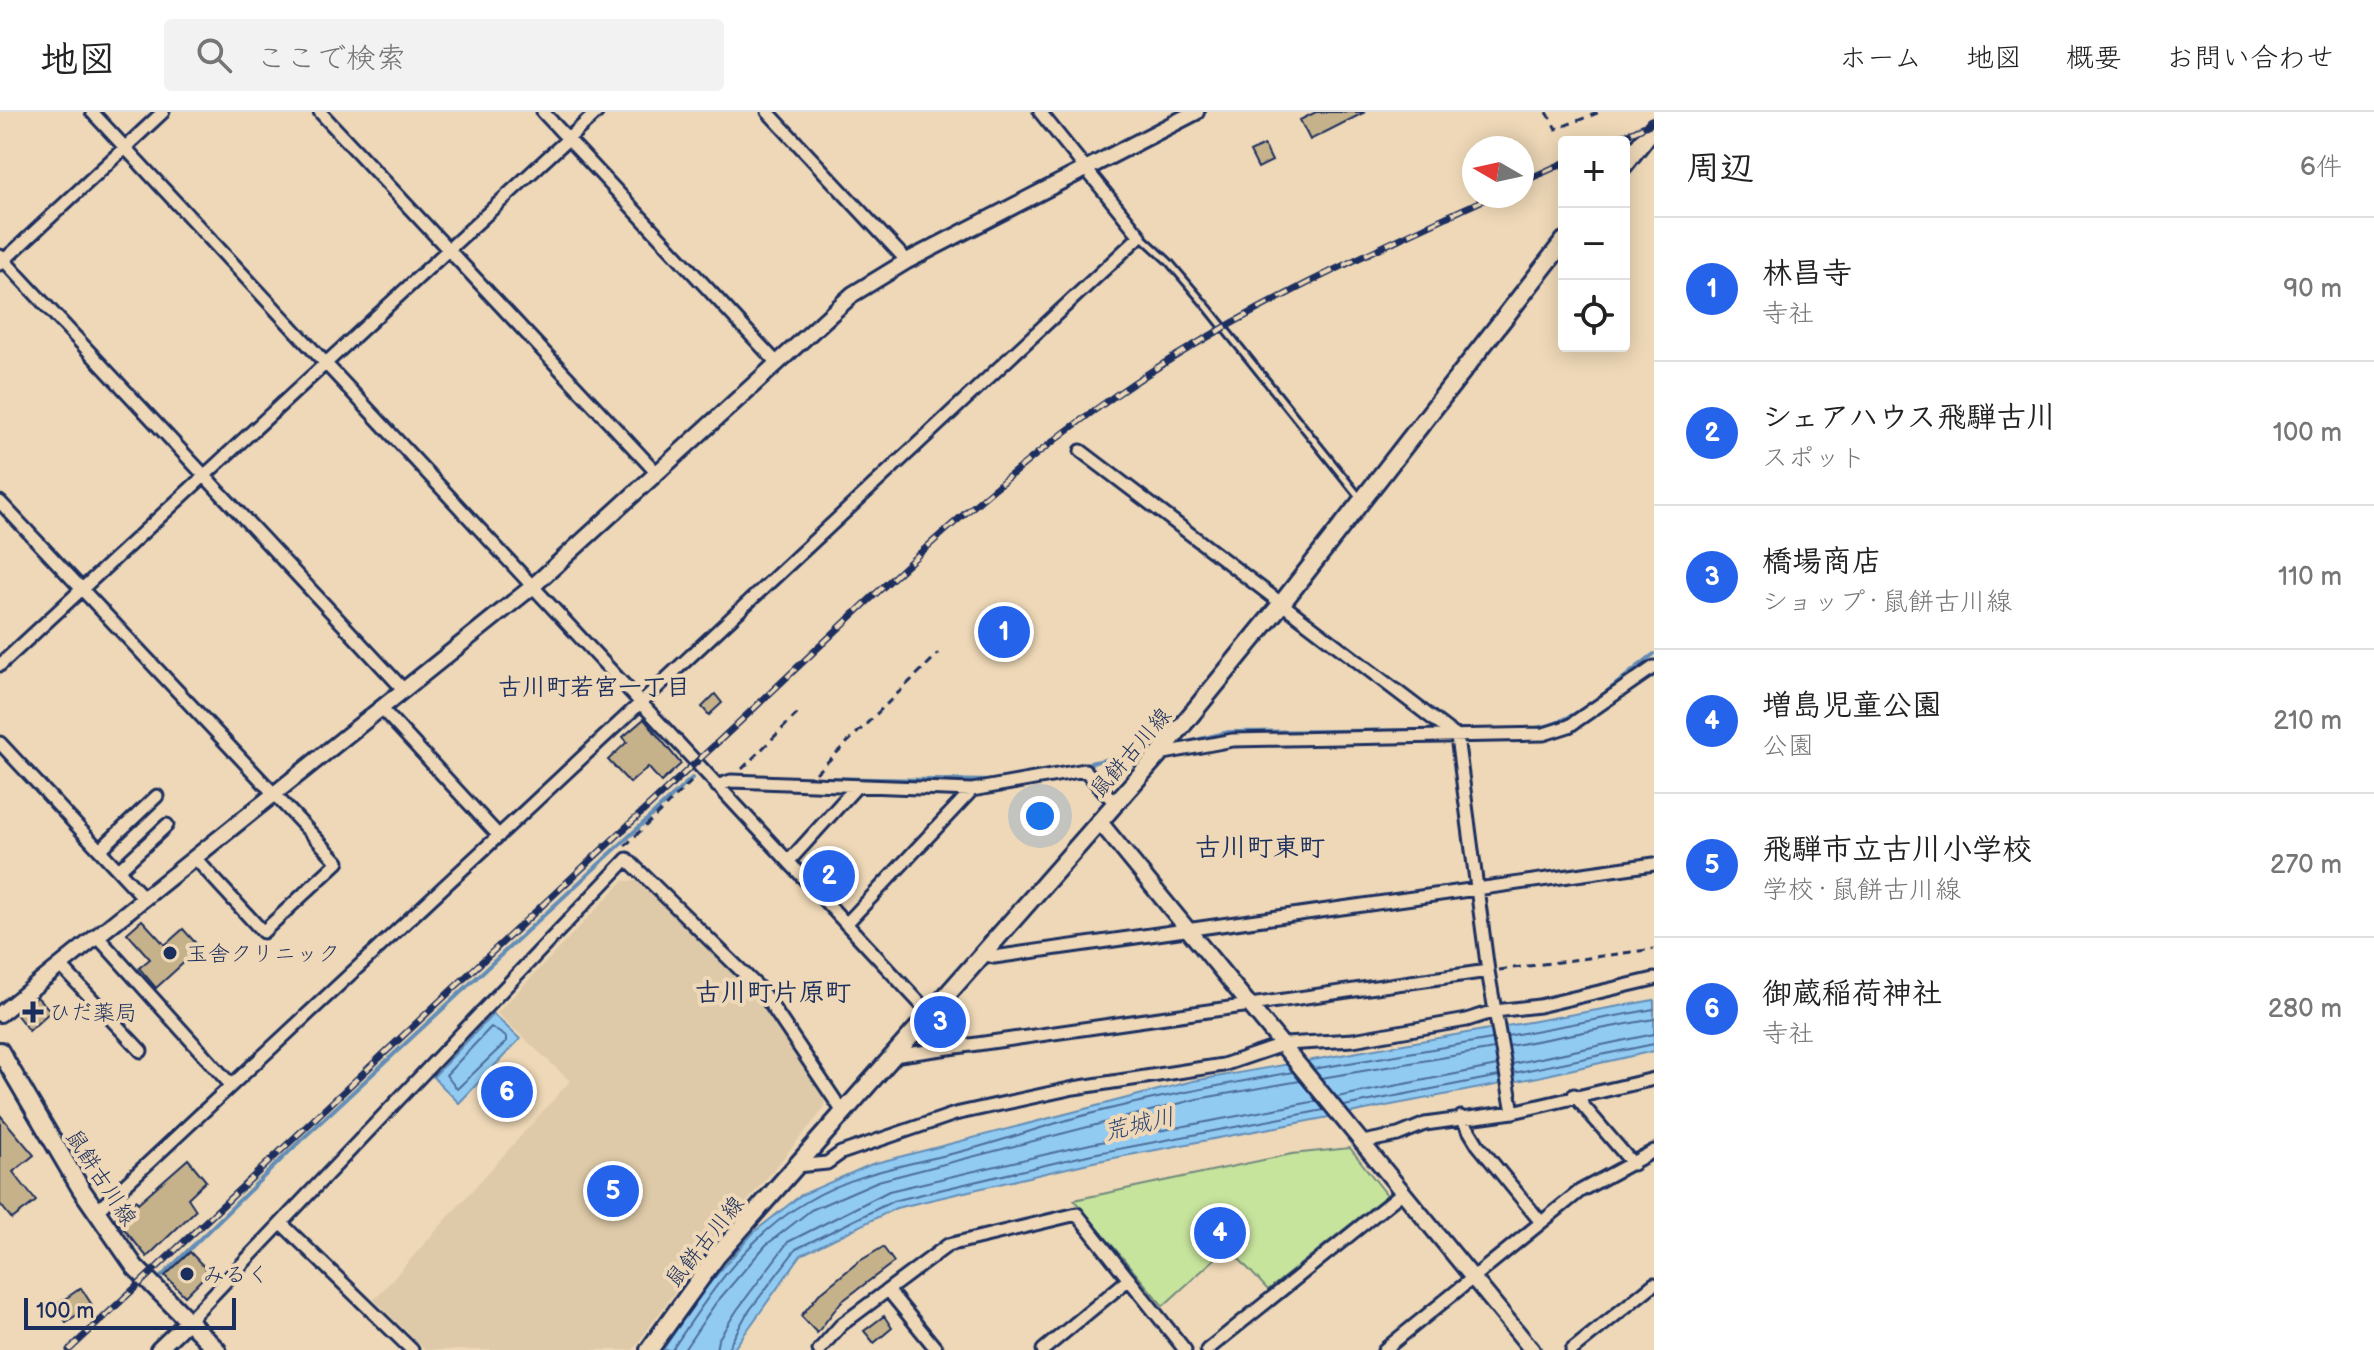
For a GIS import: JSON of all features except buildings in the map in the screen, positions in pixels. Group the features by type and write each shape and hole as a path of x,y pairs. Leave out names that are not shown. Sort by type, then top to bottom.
{"main road":[{"path":"1630,157 1654,127"},
{"name":"鼠餅古川線","path":"649,1350 716,1257 1159,754 1282,603 1558,249"},
{"name":"鼠餅古川線","path":"0,1051 97,1211 135,1267 217,1350"}],"street":[{"path":"92,112 930,1014"},
{"path":"163,112 1,260 404,690"},
{"path":"320,112 656,472"},
{"path":"543,112 777,363"},
{"path":"0,665 597,112"},
{"path":"768,112 907,261"},
{"path":"97,1211 1140,236 1040,112"},
{"path":"0,1014 532,587 853,294 907,261 1196,112"},
{"path":"1081,451 1457,737 1488,971 1513,1112"},
{"path":"0,502 338,862 263,932 195,858"},
{"path":"1159,754 1233,740 1530,736 1558,730 1592,711 1654,667"},
{"path":"381,708 499,836"},
{"path":"0,743 145,899"},
{"path":"717,786 731,781 972,790 1085,770 1114,802"},
{"path":"789,861 857,786"},
{"path":"846,924 972,790"},
{"path":"100,850 157,796"},
{"path":"1099,821 1288,1048 1532,1350"},
{"path":"120,869 167,825"},
{"path":"158,1350 627,859 761,990 843,1112"},
{"path":"982,954 994,957 1654,864"},
{"path":"97,936 231,1085"},
{"path":"60,965 141,1051"},
{"path":"893,1056 1488,971"},
{"path":"797,1166 827,1163 841,1153 955,1114 1074,1088 1223,1065 1288,1048 1467,1020 1495,1011 1539,1006 1654,979"},
{"path":"1363,1142 1461,1117 1513,1112 1574,1095 1654,1079"},
{"path":"1574,1095 1633,1164"},
{"path":"1461,1117 1478,1145 1540,1221"},
{"path":"1384,1350 1580,1191 1649,1153 1654,1167"},
{"path":"1207,1350 1403,1192"},
{"path":"819,1350 841,1325 948,1245 1077,1214 1185,1350"},
{"path":"281,1223 412,1350"},
{"path":"1043,1350 1129,1279"},
{"path":"1572,1350 1654,1284"},
{"path":"888,1290 937,1350"}],"lane":[{"path":"1140,236 1169,262 1208,308 1361,500"}],"path":[{"path":"1547,112 1556,129 1600,112"},
{"path":"805,784 939,653"},
{"path":"731,781 798,713"},
{"path":"627,859 623,847 703,771"},
{"path":"1488,971 1654,949"}],"shaded area":[{"path":"623,881 640,881 752,988 826,1094 823,1110 688,1273 633,1350 425,1350 374,1300 570,1081 497,1013"}],"green space":[{"path":"1350,1148 1387,1195 1268,1290 1228,1247 1163,1306 1074,1200 1292,1154"}],"water":[{"name":"荒城川","path":"1654,1000 1654,1051 1538,1077 1093,1162 896,1208 801,1255 733,1350 663,1350 701,1293 754,1232 801,1195 872,1164 1193,1081"},
{"path":"493,1014 520,1039 459,1103 433,1077"}],"waterway":[{"path":"1462,729 1518,730 1550,725 1578,712 1654,654"},
{"path":"1179,744 1229,732 1433,730"},
{"path":"1016,777 1147,752"},
{"path":"161,1277 298,1143 692,778"},
{"path":"786,778 804,778"},
{"path":"815,778 995,781"}],"railway":[{"path":"1623,136 1654,122"},
{"path":"1534,177 1558,166"},
{"path":"69,1350 862,606 1011,475 1116,395 1206,338 1347,264 1466,208"}],"place":[{"name":"林昌寺","path":"1004,632"},
{"name":"シェアハウス飛騨古川","path":"829,876"},
{"name":"玉舎クリニック","path":"170,953"},
{"name":"ひだ薬局","path":"33,1012"},
{"name":"橋場商店","path":"940,1022"},
{"name":"御蔵稲荷神社","path":"507,1092"},
{"name":"飛騨市立古川小学校","path":"613,1191"},
{"name":"増島児童公園","path":"1220,1233"},
{"name":"みるく","path":"187,1274"}],"district":[{"name":"古川町若宮一丁目","path":"594,687"},
{"name":"古川町東町","path":"1260,847"},
{"name":"古川町片原町","path":"773,992"}]}
